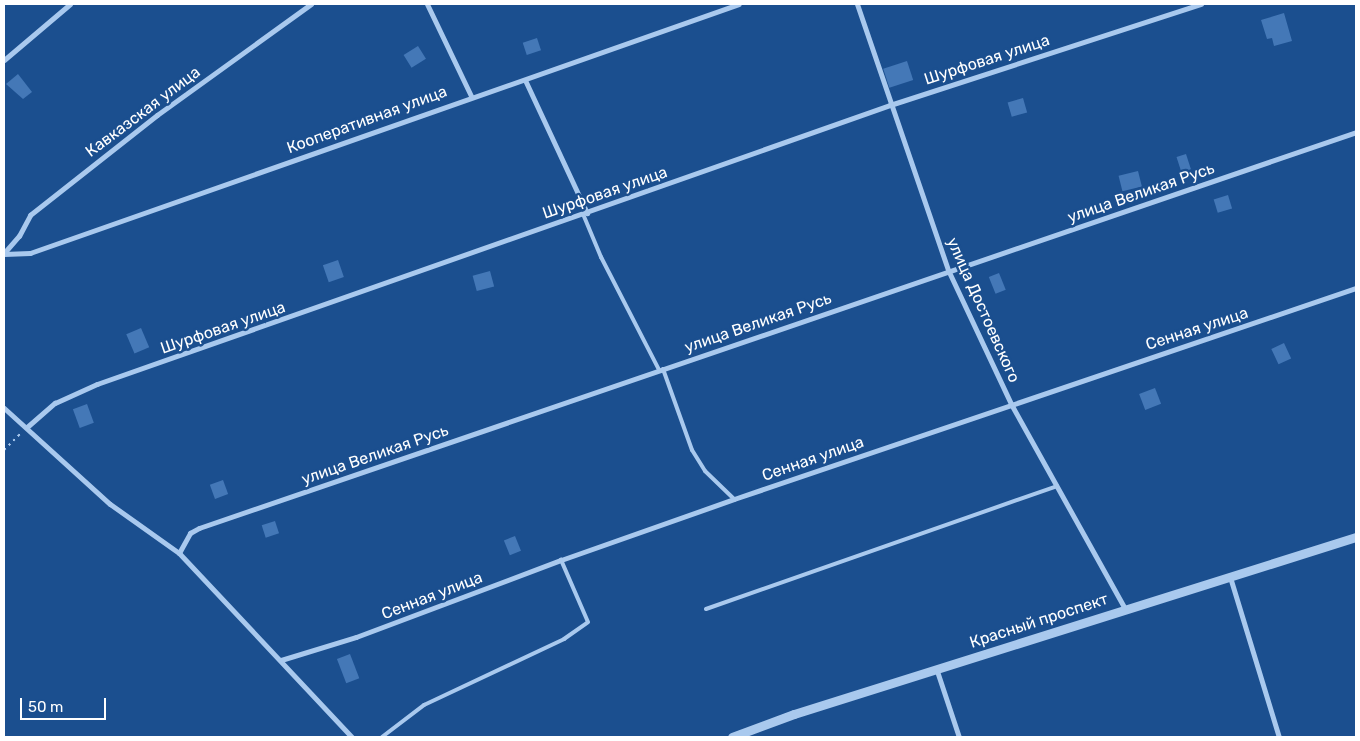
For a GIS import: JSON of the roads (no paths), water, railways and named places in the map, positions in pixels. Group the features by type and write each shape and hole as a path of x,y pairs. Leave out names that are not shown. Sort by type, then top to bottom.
{"street":[{"path":"4,60 70,4"},
{"name":"Кавказская улица","path":"4,253 19,236 30,215 157,115 311,4"},
{"path":"427,4 472,96"},
{"path":"720,4 722,10"},
{"name":"Кооперативная улица","path":"4,253 30,254 472,96 525,80 739,4"},
{"name":"улица Достоевского","path":"857,4 890,105 949,272 1011,404 1125,609"},
{"name":"Шурфовая улица","path":"27,427 55,403 97,384 890,105 1201,4"},
{"path":"525,80 585,213"},
{"name":"улица Великая Русь","path":"179,553 190,533 199,528 1356,132"},
{"name":"Сенная улица","path":"281,660 356,637 561,560 1011,404 1356,288"},
{"path":"4,408 110,504 179,553 352,737"},
{"name":"Красный проспект","path":"732,737 794,714 937,671 1125,609 1356,537"},
{"path":"1230,577 1279,737"},
{"path":"937,671 959,737"}],"lane":[{"path":"585,213 601,257 661,370 692,450 705,471 734,500"},
{"path":"706,609 1057,486"},
{"path":"382,737 424,705 564,639 588,622 561,560"}]}
